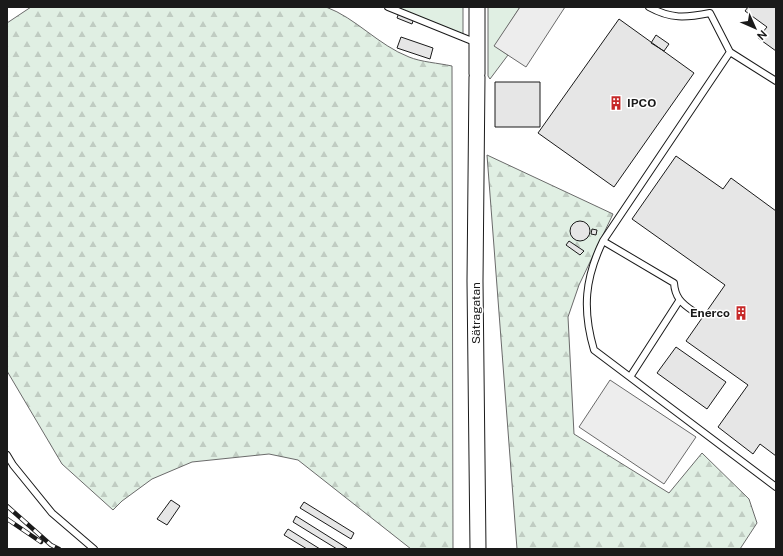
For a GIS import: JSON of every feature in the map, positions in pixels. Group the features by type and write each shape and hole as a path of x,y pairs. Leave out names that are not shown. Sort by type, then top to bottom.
{"street":[{"name":"Sätragatan","path":"477,7 475,288 478,549"}],"lane":[{"path":"388,7 476,43"},
{"path":"649,7 662,14 686,18 711,10 730,52 776,81"},
{"path":"730,52 603,241 588,278 587,299 590,335 594,350 776,487"},
{"path":"603,241 674,283 679,301 693,311"},
{"path":"630,377 679,301"},
{"path":"7,455 13,465 52,513 94,549"}],"green space":[{"path":"31,7 326,7 347,18 398,52 419,60 452,66 453,549 411,549 298,460 269,454 192,462 152,479 122,501 113,510 62,464 7,371 7,23"},
{"path":"388,7 463,7 463,38"},
{"path":"488,7 520,7 495,46 508,55 490,79 488,76"},
{"path":"487,155 613,214 579,285 568,317 574,434 669,493 702,453 749,499 757,523 740,549 517,549"}],"shaded area":[{"path":"520,7 565,7 526,67 494,46"},
{"path":"610,380 696,437 664,484 579,427"}],"building":[{"path":"748,7 776,7 776,51 758,38 767,27 745,11"},
{"path":"400,10 415,15 412,24 397,18"},
{"name":"IPCO","path":"619,19 694,73 614,187 538,133"},
{"path":"656,35 669,44 664,51 651,43"},
{"path":"401,37 433,48 430,59 397,48"},
{"path":"495,82 540,82 540,127 495,127"},
{"name":"Enerco","path":"676,156 723,189 731,178 776,211 776,456 760,444 753,454 718,427 748,385 686,341 725,285 632,219"},
{"path":"580,221 587,224 590,231 587,238 580,241 573,238 570,231 573,224"},
{"path":"592,229 597,230 596,235 591,234"},
{"path":"569,241 584,251 580,255 566,245"},
{"path":"676,347 726,382 707,409 657,373"},
{"path":"171,500 180,506 167,525 157,519"},
{"path":"304,502 354,533 351,539 300,508"},
{"path":"296,516 347,548 337,549 293,522"},
{"path":"288,529 320,549 307,549 284,535"}],"railway":[{"path":"7,506 51,545 59,549"},
{"path":"7,519 41,542"}],"place":[{"name":"IPCO","path":"616,103"},
{"name":"Enerco","path":"741,313"}]}
